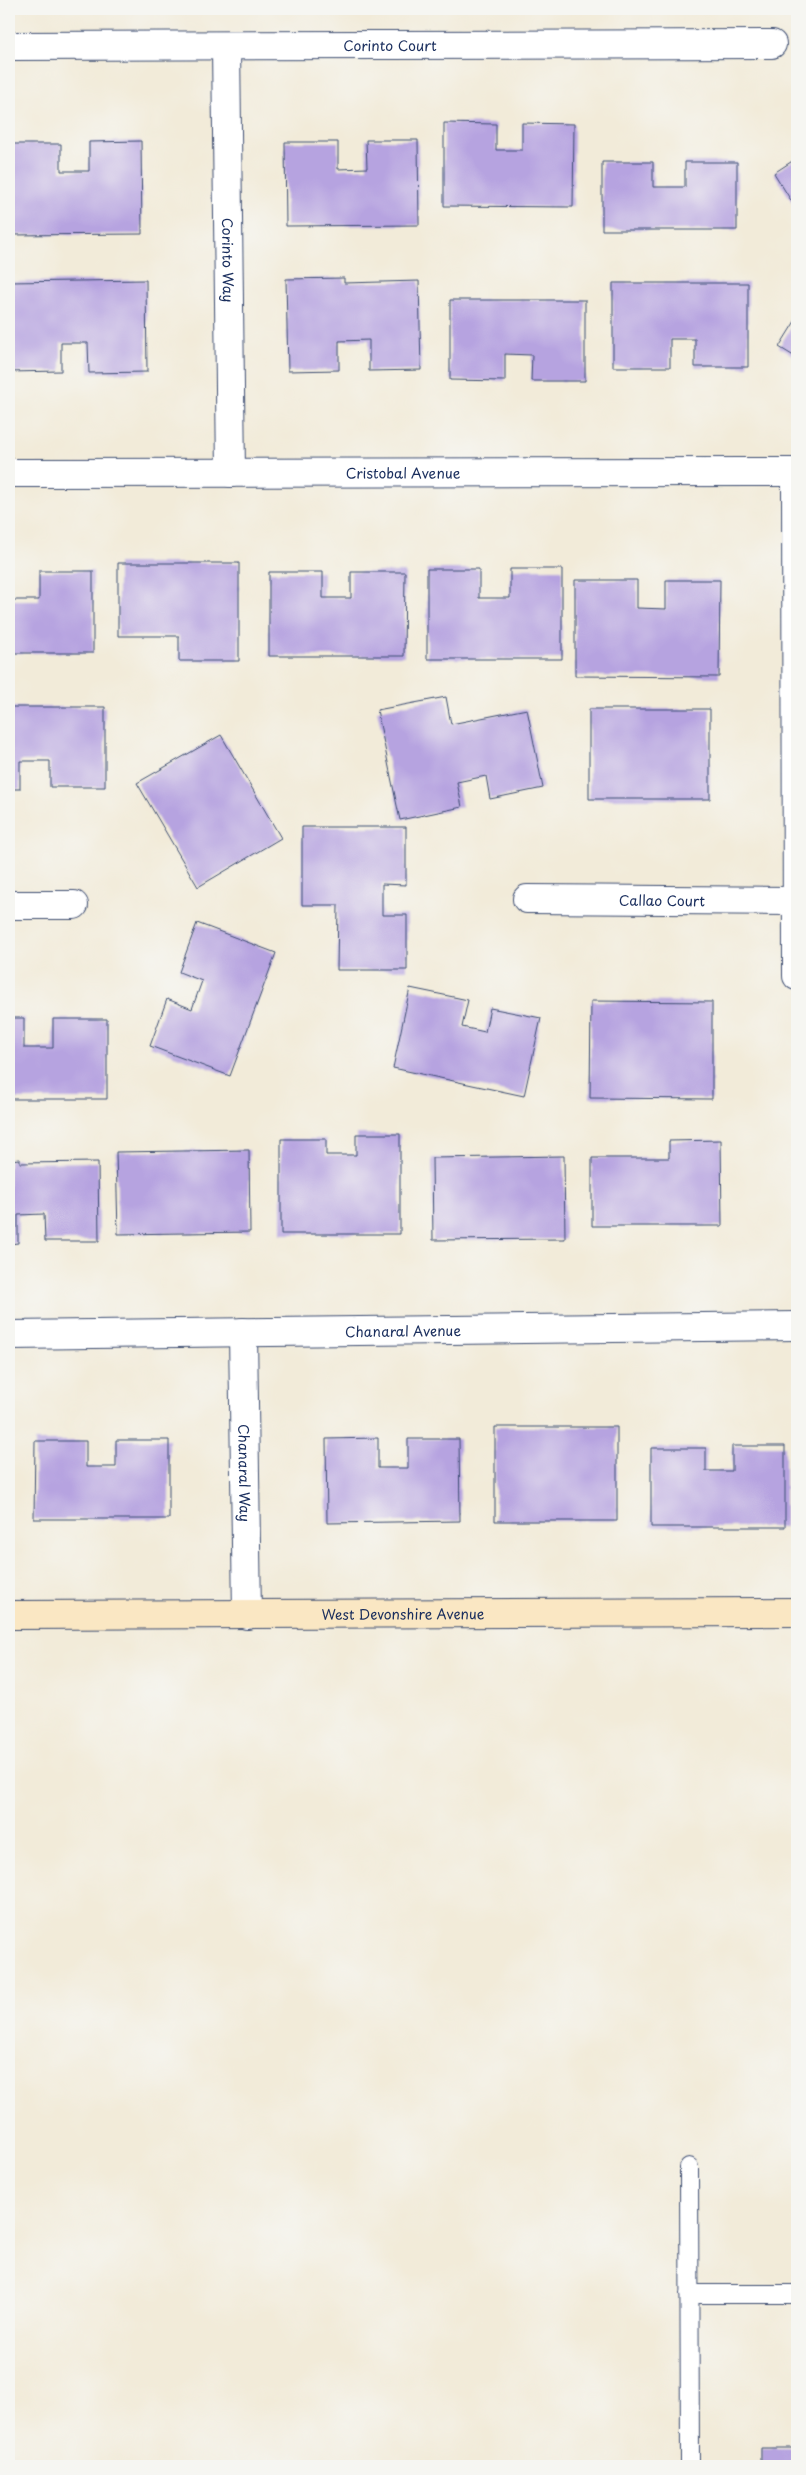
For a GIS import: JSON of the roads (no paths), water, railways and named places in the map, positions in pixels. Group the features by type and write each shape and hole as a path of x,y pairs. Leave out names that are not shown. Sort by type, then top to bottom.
{"street":[{"name":"Corinto Court","path":"9,46 772,44"},
{"name":"Corinto Way","path":"226,46 231,473"},
{"name":"Cristobal Avenue","path":"9,473 796,472"},
{"path":"796,472 797,976"},
{"name":"Callao Court","path":"527,899 796,901"},
{"path":"9,905 74,905"},
{"name":"Chanaral Avenue","path":"9,1335 797,1326"},
{"name":"Chanaral Way","path":"242,1332 247,1615"},
{"name":"West Devonshire Avenue","path":"9,1615 797,1612"}],"lane":[{"path":"689,2167 690,2466"},
{"path":"689,2294 797,2294"}]}
